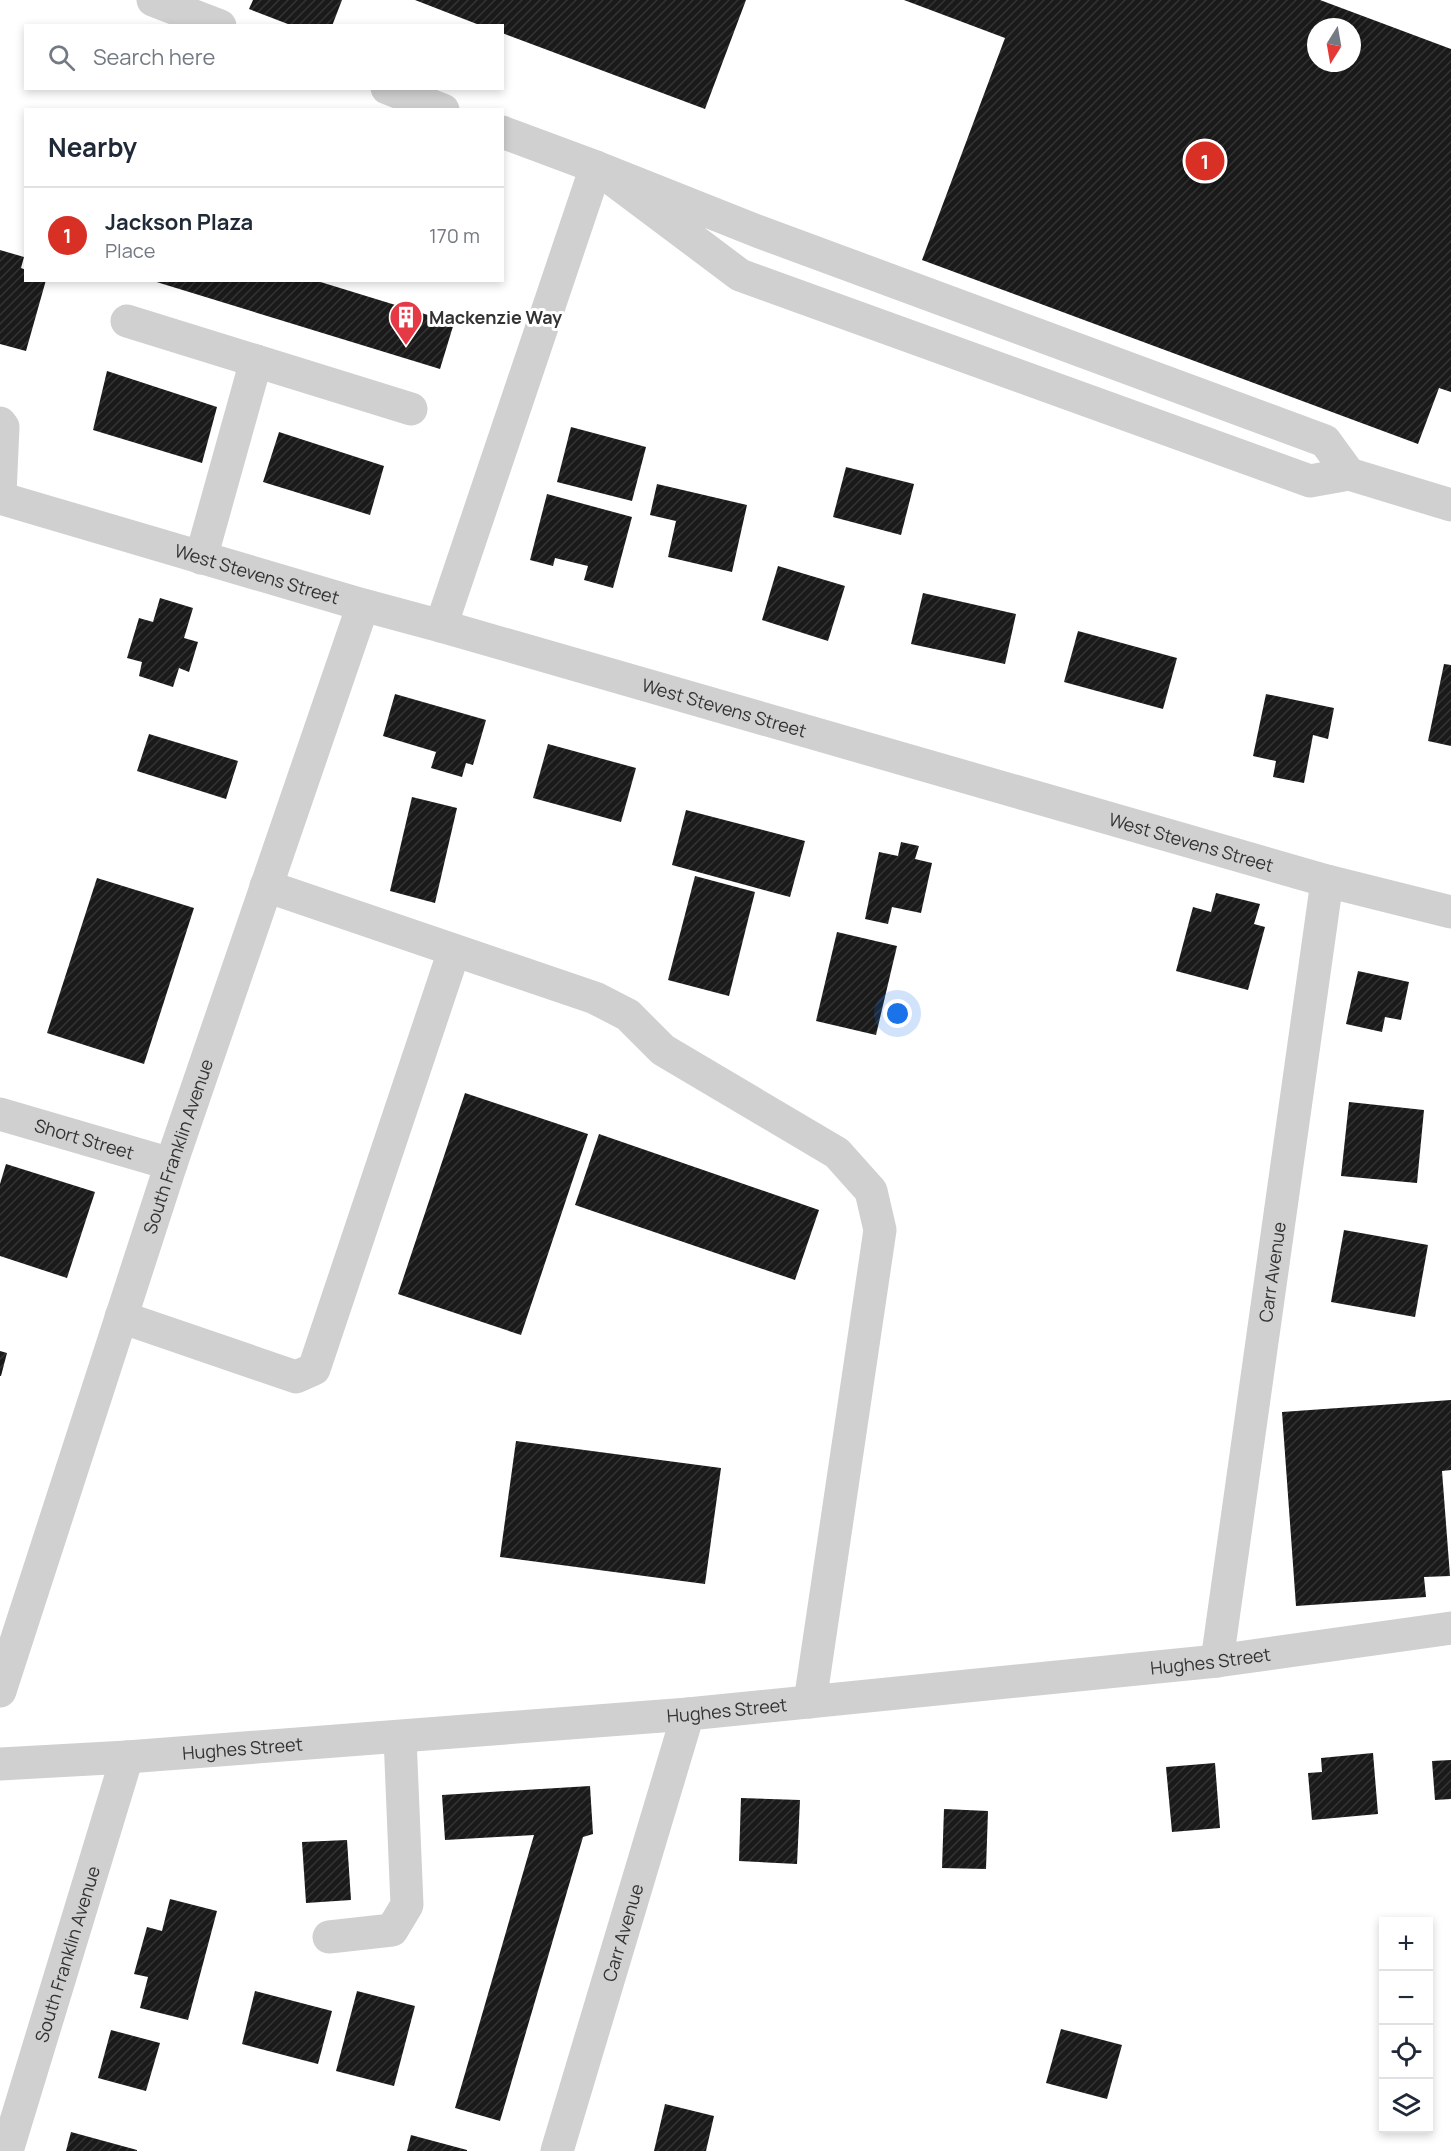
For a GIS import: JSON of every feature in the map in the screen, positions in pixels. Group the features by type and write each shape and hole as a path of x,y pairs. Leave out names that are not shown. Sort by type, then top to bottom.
{"street":[{"path":"153,0 215,24"},
{"path":"392,90 438,108"},
{"path":"504,133 757,231 1325,441 1349,474"},
{"path":"596,167 740,275 1310,481 1349,474 1451,505"},
{"path":"441,626 596,167"},
{"path":"128,321 411,409"},
{"path":"201,558 256,361"},
{"path":"0,423 3,427 0,496"},
{"name":"West Stevens Street","path":"0,496 363,605 1327,881 1451,912"},
{"name":"South Franklin Avenue","path":"0,1691 171,1164 363,605"},
{"name":"Carr Avenue","path":"1217,1662 1327,881"},
{"path":"266,886 595,998 628,1016 663,1050 837,1153 871,1191 880,1230 810,1702"},
{"path":"121,1317 296,1377 314,1369 454,951"},
{"name":"Short Street","path":"0,1114 171,1164"},
{"name":"Hughes Street","path":"0,1764 127,1757 688,1714 1217,1662 1451,1628"},
{"name":"Carr Avenue","path":"557,2151 688,1714"},
{"path":"329,1937 392,1930 407,1905 400,1737"},
{"name":"South Franklin Avenue","path":"7,2151 127,1757"}],"building":[{"path":"253,0 342,0 333,24 288,24 249,9"},
{"path":"415,0 746,0 705,109 504,34 504,24 477,24"},
{"path":"904,0 1320,0 1451,49 1451,392 1439,388 1418,444 922,260 1005,38"},
{"path":"0,250 24,257 21,268 24,269 24,282 45,282 26,351 0,344"},
{"name":"Mackenzie Way","path":"157,282 321,282 454,323 440,369"},
{"path":"107,371 217,407 202,463 93,430"},
{"path":"571,427 646,447 632,501 557,482"},
{"path":"279,432 384,466 370,515 263,482"},
{"path":"846,467 914,484 901,535 833,517"},
{"path":"657,484 747,505 732,572 668,557 676,521 650,515"},
{"path":"547,494 632,517 613,588 584,580 588,566 555,558 553,566 530,560"},
{"path":"778,566 845,586 828,641 762,620"},
{"path":"923,593 1016,614 1005,664 911,644"},
{"path":"160,598 193,608 184,638 198,642 189,672 179,668 173,687 139,676 142,662 127,658 139,618 153,622"},
{"path":"1078,631 1177,658 1163,709 1064,682"},
{"path":"1444,664 1451,665 1451,746 1428,741"},
{"path":"395,694 486,720 473,765 466,763 462,777 431,768 436,752 383,736"},
{"path":"1266,694 1334,708 1328,739 1313,735 1304,783 1273,777 1276,761 1253,756"},
{"path":"149,734 238,761 226,799 137,771"},
{"path":"548,744 636,768 621,822 533,798"},
{"path":"412,797 457,808 435,903 390,891"},
{"path":"686,810 805,841 790,897 672,865"},
{"path":"901,842 919,846 915,859 932,863 921,913 892,907 888,924 865,919 879,852 898,856"},
{"path":"695,876 755,892 729,996 668,980"},
{"path":"97,878 194,908 144,1064 47,1033"},
{"path":"1216,893 1260,904 1254,924 1265,927 1248,990 1176,971 1193,907 1211,912"},
{"path":"837,932 897,946 876,1035 816,1021"},
{"path":"1358,971 1409,982 1401,1020 1385,1017 1382,1032 1346,1024"},
{"path":"465,1093 588,1134 521,1335 398,1294"},
{"path":"1349,1102 1424,1110 1417,1183 1341,1176"},
{"path":"599,1134 819,1210 795,1280 575,1205"},
{"path":"6,1164 95,1192 67,1278 0,1256 0,1184"},
{"path":"1344,1230 1428,1245 1415,1317 1331,1302"},
{"path":"0,1351 7,1353 1,1376 0,1376"},
{"path":"1451,1400 1451,1470 1442,1471 1450,1576 1424,1577 1426,1597 1296,1606 1282,1412"},
{"path":"516,1441 721,1468 705,1584 500,1557"},
{"path":"1373,1753 1378,1814 1312,1820 1308,1773 1322,1772 1321,1758"},
{"path":"1451,1760 1451,1799 1435,1800 1432,1761"},
{"path":"1215,1763 1220,1828 1172,1832 1166,1767"},
{"path":"590,1786 593,1834 583,1837 500,2121 455,2108 534,1835 445,1840 442,1795"},
{"path":"741,1798 800,1800 797,1864 739,1861"},
{"path":"944,1809 988,1811 986,1869 942,1868"},
{"path":"347,1840 351,1900 306,1903 302,1842"},
{"path":"170,1899 217,1911 188,2020 140,2008 148,1977 134,1974 147,1927 162,1931"},
{"path":"255,1991 332,2011 318,2064 242,2044"},
{"path":"357,1991 415,2006 394,2086 336,2071"},
{"path":"1061,2029 1122,2045 1107,2099 1046,2083"},
{"path":"111,2030 160,2043 146,2091 98,2078"},
{"path":"665,2104 714,2116 706,2151 654,2151"},
{"path":"71,2132 137,2150 137,2151 66,2151"},
{"path":"411,2135 467,2150 467,2151 407,2151"}],"place":[{"name":"Jackson Plaza","path":"1205,161"},
{"name":"Mackenzie Way","path":"406,346"}]}
